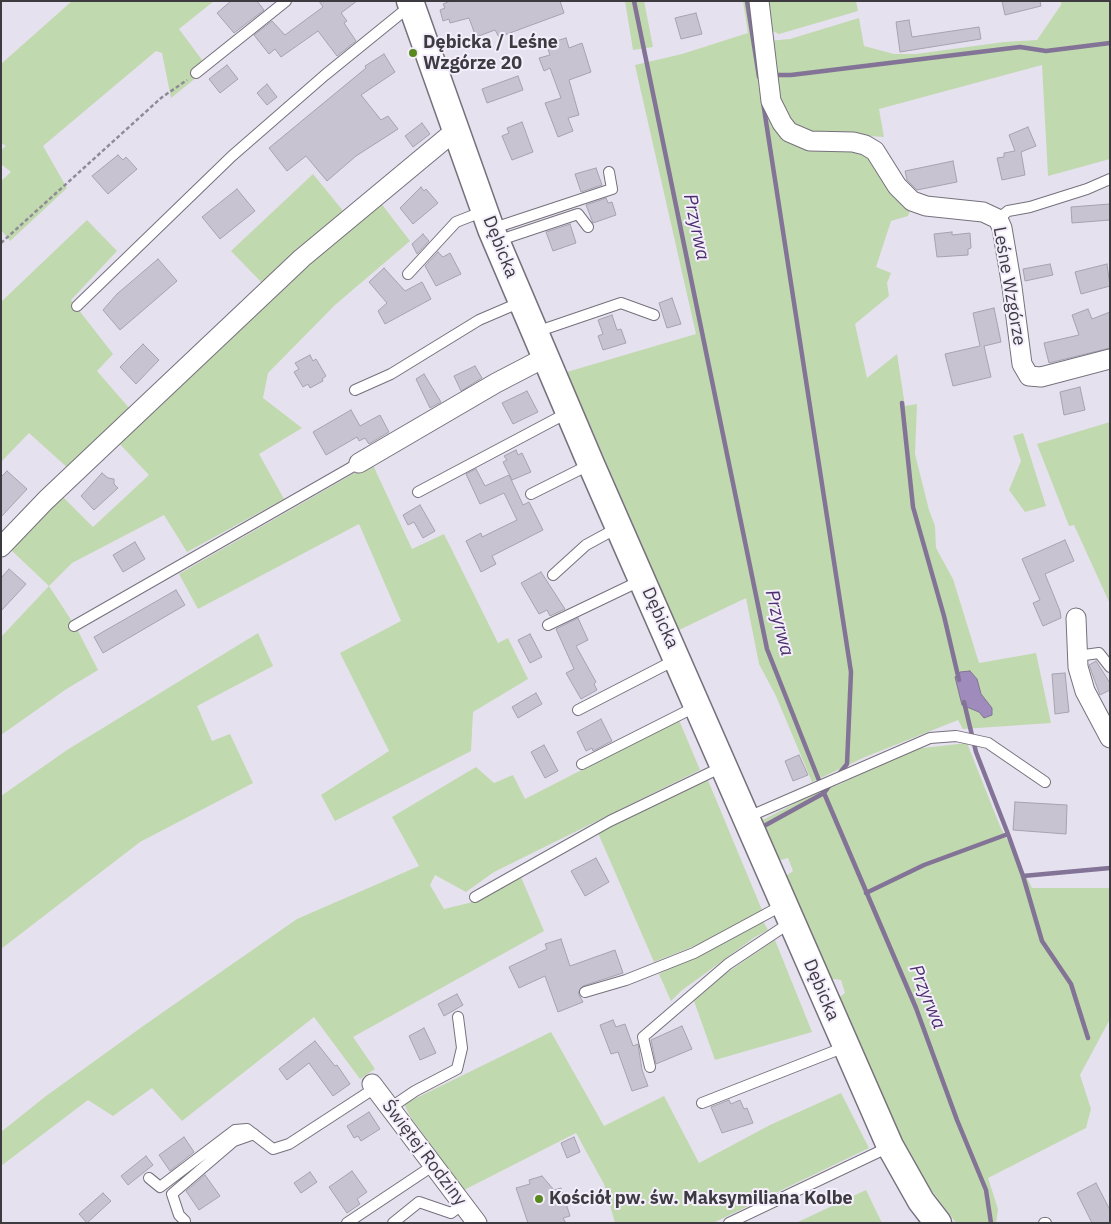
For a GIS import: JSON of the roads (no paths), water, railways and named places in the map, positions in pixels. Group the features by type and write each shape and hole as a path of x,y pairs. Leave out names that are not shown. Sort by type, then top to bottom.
{"street":[{"name":"Leśne Wzgórze","path":"759,1 771,102 789,132 810,141 853,142 875,150 897,186 912,202 926,206 983,212 998,219 1002,228 1024,370 1029,376 1041,378 1110,359"},
{"name":"Dębicka","path":"414,2 456,130 491,227 546,357 890,1146 921,1201 938,1223"},
{"path":"1,547 53,494 302,258 456,130"},
{"path":"359,463 496,383 546,357"},
{"path":"1076,618 1077,656 1084,691 1110,738"},
{"name":"Świętej Rodziny","path":"373,1086 434,1164 457,1208 477,1223"}],"lane":[{"path":"196,73 286,1"},
{"path":"76,306 232,156 325,75 414,2"},
{"path":"491,227 612,189 610,172"},
{"path":"998,219 1008,211 1030,207 1087,189 1110,179"},
{"path":"408,274 456,222 491,227 578,214 588,227"},
{"path":"355,390 391,374 479,320 522,301"},
{"path":"536,332 621,303 654,315"},
{"path":"418,492 570,411"},
{"path":"74,626 359,463"},
{"path":"531,494 592,464"},
{"path":"553,575 586,545 620,527"},
{"path":"548,625 643,579"},
{"path":"1077,656 1099,653 1110,667"},
{"path":"578,710 678,659"},
{"path":"582,764 698,705"},
{"path":"746,818 930,738 956,736 988,743 1045,782"},
{"path":"476,897 610,821 724,766"},
{"path":"585,992 626,980 788,913"},
{"path":"650,1067 643,1037 788,913"},
{"path":"390,1108 415,1091 458,1069 462,1048 458,1017"},
{"path":"702,1103 846,1046"},
{"path":"149,1178 160,1187 235,1130 247,1129 273,1149 289,1144 373,1086"},
{"path":"185,1221 179,1214 172,1194 234,1142 254,1134"},
{"path":"730,1223 890,1146"},
{"path":"347,1223 434,1164"},
{"path":"393,1223 419,1202 457,1208 446,1223"}],"waterway":[{"name":"Przyrwa","path":"634,1 767,649 824,793 916,1008 957,1120 986,1190 991,1223"},
{"path":"747,1 759,77"},
{"path":"774,75 791,75 1020,47 1046,51 1110,43"},
{"path":"763,102 851,672 847,764 838,775"},
{"path":"902,403 913,507 944,616 959,680"},
{"path":"964,702 976,752 1008,834"},
{"path":"764,826 824,793 830,785"},
{"path":"866,893 924,865 1008,834 1023,876 1110,868"},
{"path":"1023,876 1042,941 1071,984 1088,1038"}],"place":[{"name":"Dębicka / Leśne Wzgórze 20","path":"413,53"},
{"name":"Kościół pw. św. Maksymiliana Kolbe","path":"539,1199"}]}
